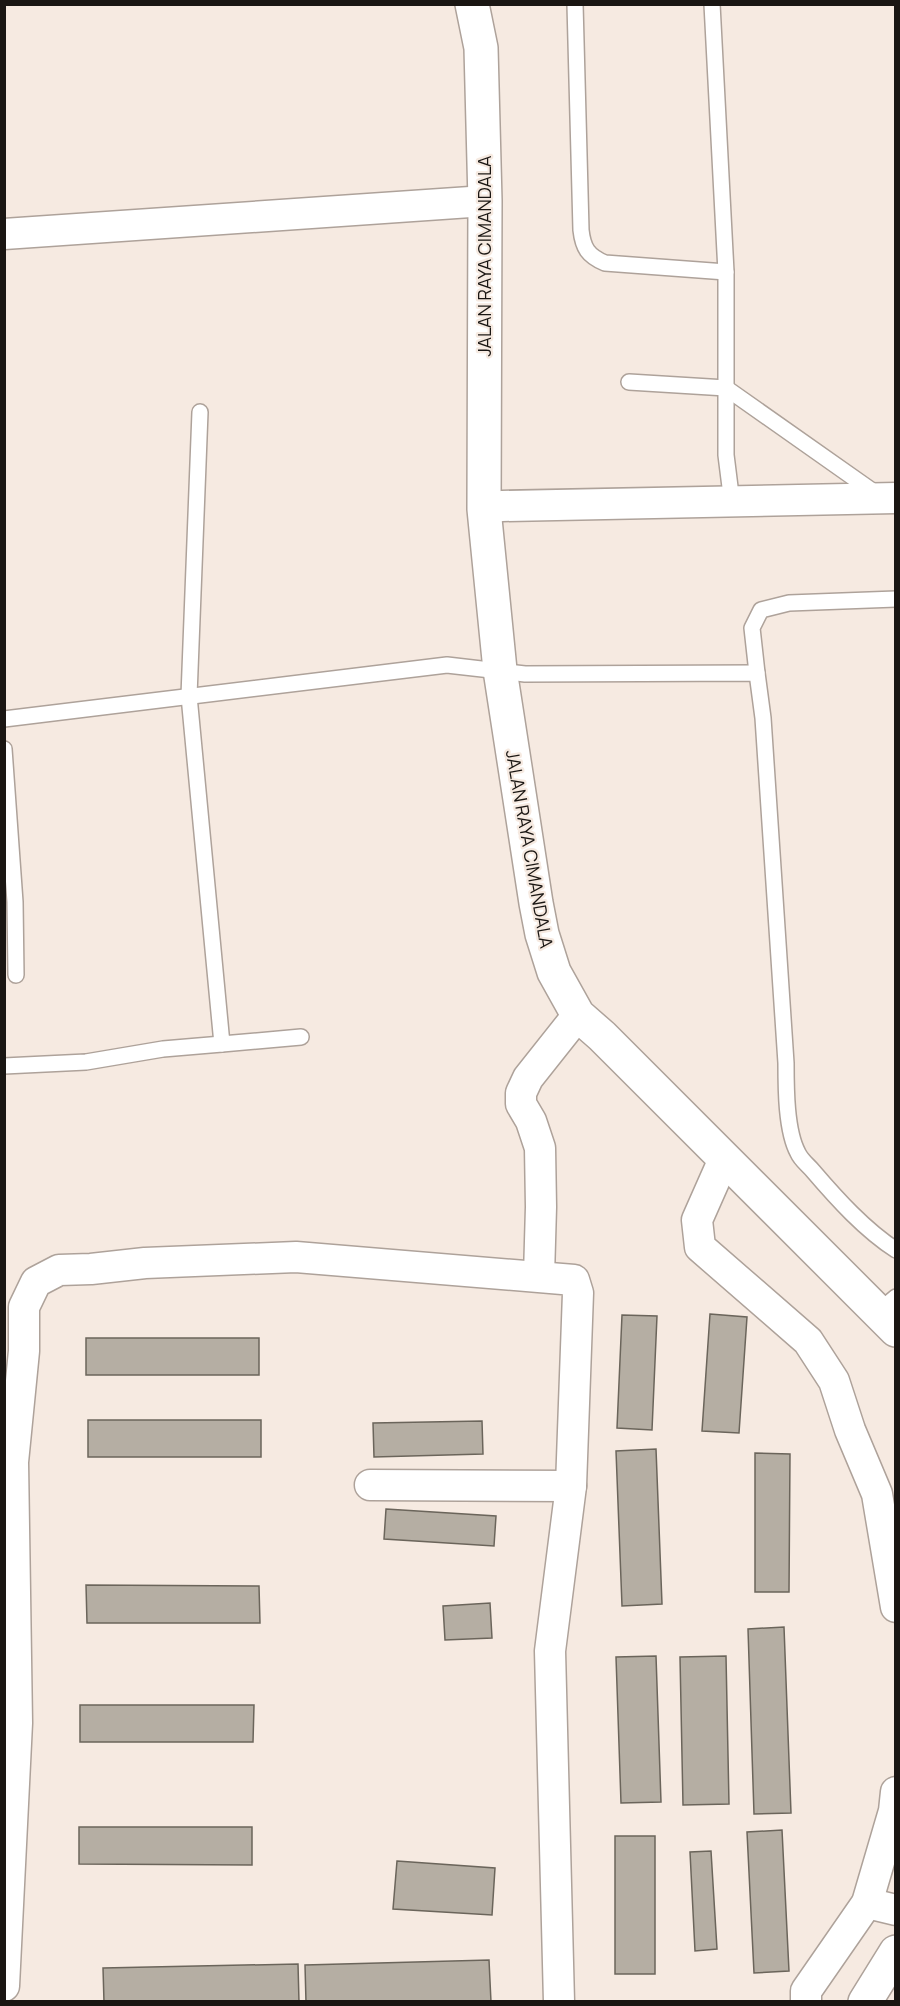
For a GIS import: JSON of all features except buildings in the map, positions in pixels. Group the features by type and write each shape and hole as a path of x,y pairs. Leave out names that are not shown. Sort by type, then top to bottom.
{"street":[{"name":"JALAN RAYA CIMANDALA","path":"477,5 481,48 485,201 484,508 500,670 542,934 554,972 578,1015 602,1036 724,1159 889,1313"},
{"path":"4,234 485,201"},
{"path":"484,508 888,498"},
{"path":"538,1276 541,1207 540,1148 531,1121 521,1104 522,1093 528,1078 578,1015"},
{"path":"724,1159 697,1220 700,1247 808,1341 834,1381 850,1430 877,1494 896,1607"},
{"path":"4,1986 17,1723 9,1462 24,1351 24,1307 36,1282 59,1270 146,1263 296,1257 574,1280 578,1293 571,1486 550,1651 559,2001"},
{"path":"370,1485 571,1486"},
{"path":"806,2001 806,1991 867,1903 894,1811 896,1792"},
{"path":"867,1903 896,1910"},
{"path":"865,2001 896,1952"}],"lane":[{"path":"575,4 581,230 582,243 586,251 594,258 605,262 726,272"},
{"path":"711,4 726,272 726,455 732,503"},
{"path":"629,382 726,388 888,498"},
{"path":"200,412 189,696 222,1044"},
{"path":"896,599 789,603 761,610 752,628 764,730 786,1063 786,1100 790,1127 798,1153 861,1221 896,1250"},
{"path":"4,719 447,665 525,674 757,673"},
{"path":"4,749 15,902 16,975"},
{"path":"4,1066 86,1062 163,1049 301,1037"}]}
